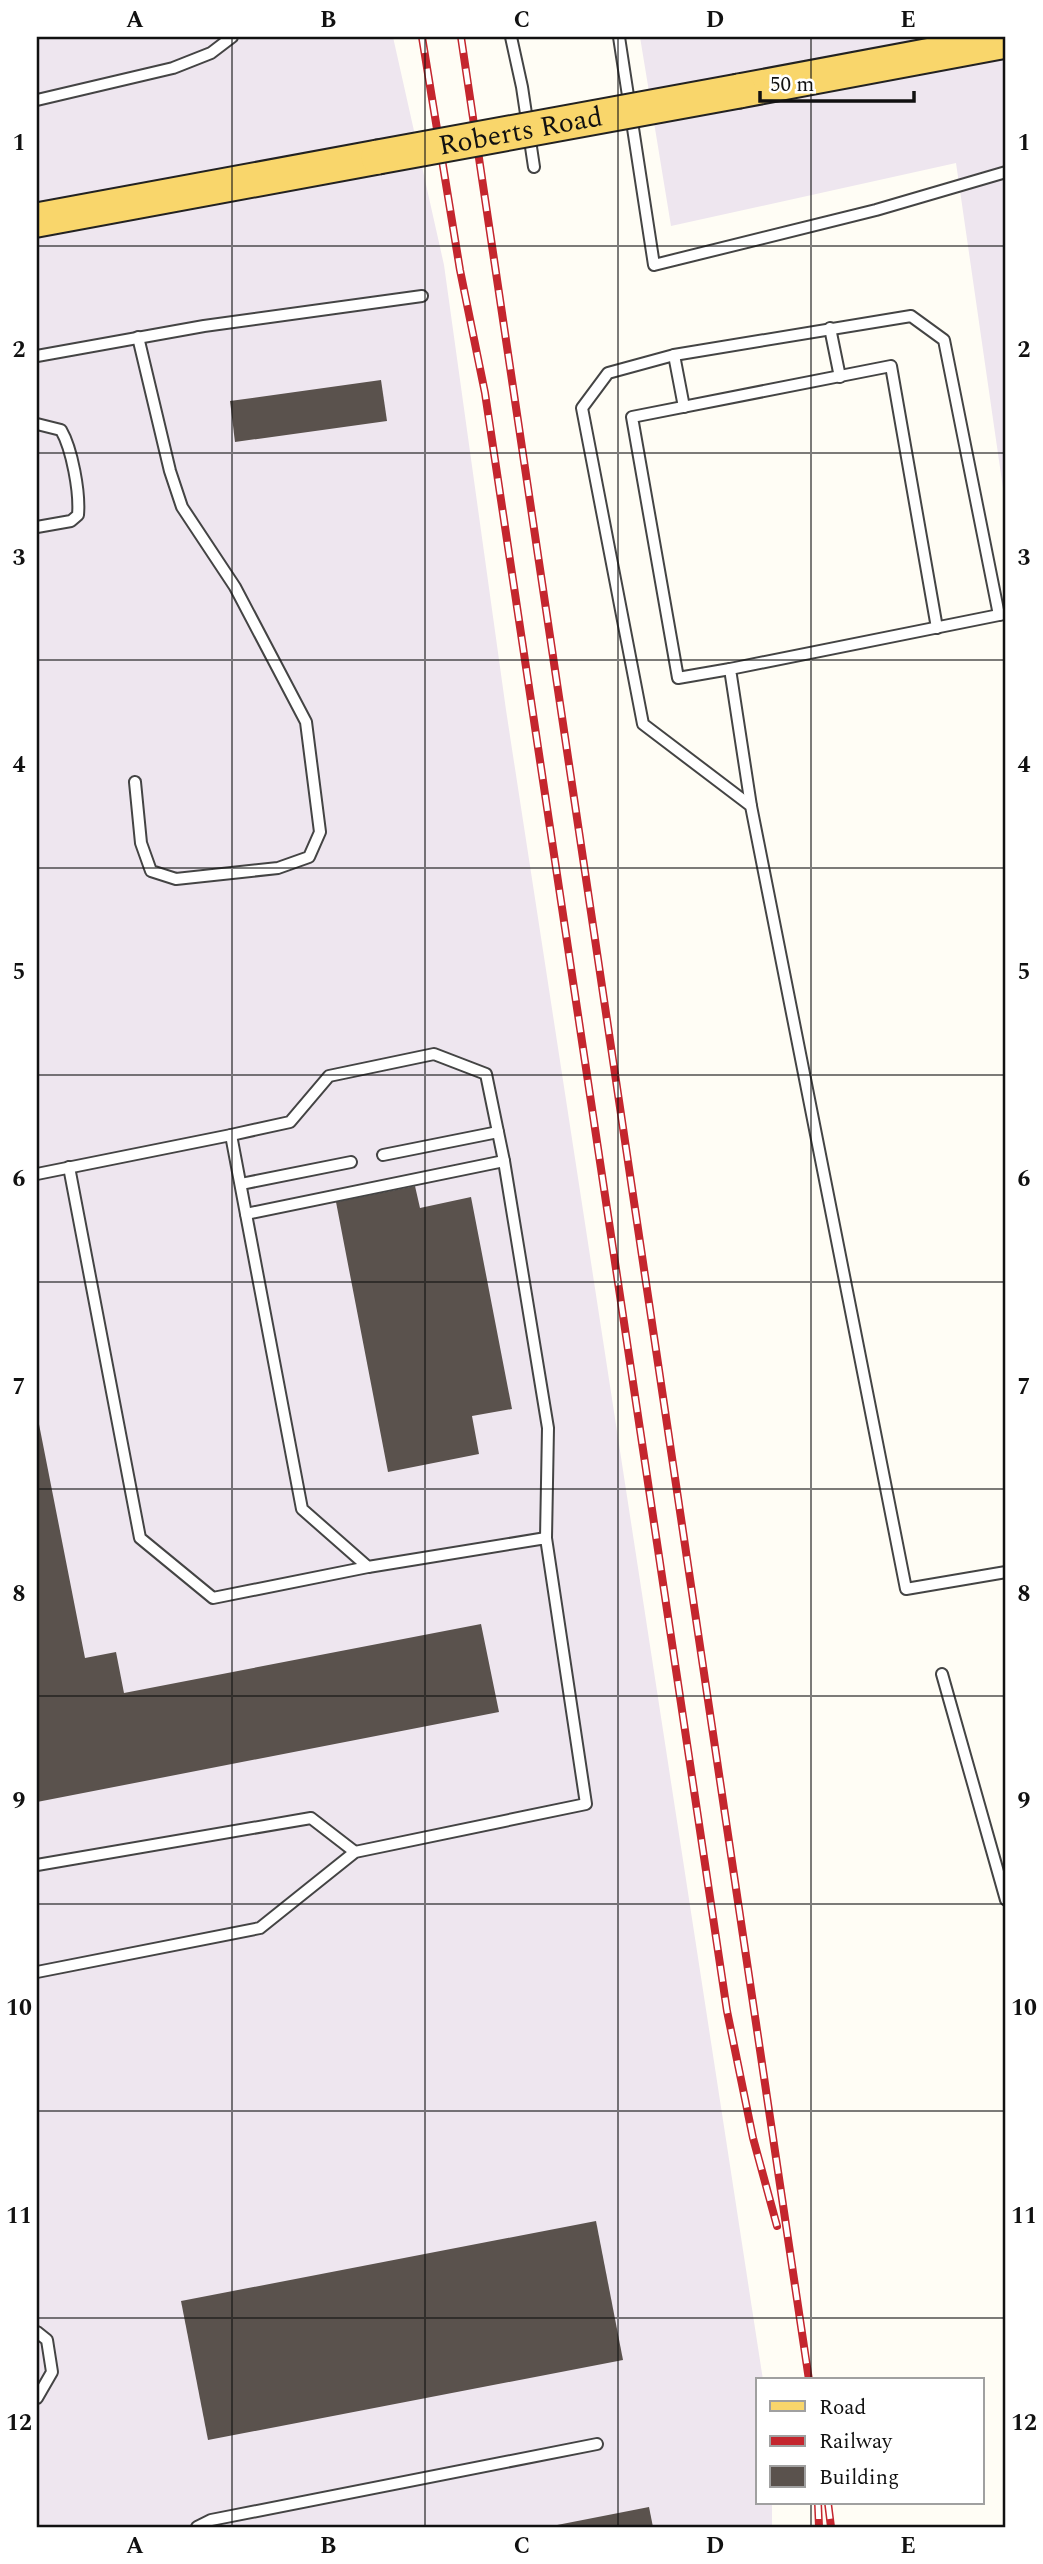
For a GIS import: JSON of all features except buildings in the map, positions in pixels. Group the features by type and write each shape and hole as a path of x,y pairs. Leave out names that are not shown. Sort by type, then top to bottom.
{"main road":[{"name":"Roberts Road","path":"37,220 1006,41"}],"lane":[{"path":"37,100 173,68 211,53 232,37"},
{"path":"511,37 522,87 534,167"},
{"path":"619,37 654,265 876,210 1006,172"},
{"path":"37,356 138,337 422,296"},
{"path":"751,806 643,724 582,408 608,373 674,355 911,316 944,340 1003,615 730,669 678,678 632,417 891,366 937,628"},
{"path":"830,328 840,377"},
{"path":"135,782 141,843 151,871 176,879 278,868 309,857 320,832 306,722 235,587 182,507 170,471 138,337"},
{"path":"674,355 684,407"},
{"path":"37,410 38,424 61,430 67,441 79,504 78,515 71,521 37,527"},
{"path":"730,669 751,806 906,1589 1006,1572"},
{"path":"37,1174 290,1122 329,1076 434,1054 486,1074 504,1161 548,1428 546,1538 586,1804 355,1852 260,1928 37,1972"},
{"path":"383,1155 498,1132"},
{"path":"232,1135 302,1509 368,1567"},
{"path":"246,1214 504,1161"},
{"path":"241,1184 351,1162"},
{"path":"69,1167 140,1538 213,1598 368,1567 546,1538"},
{"path":"942,1674 1006,1900"},
{"path":"37,1865 311,1818 355,1852"},
{"path":"37,2332 47,2340 52,2372 37,2398"},
{"path":"197,2527 211,2520 597,2444"}],"shaded area":[{"path":"37,37 393,37 444,265 506,710 763,2378 756,2378 756,2504 772,2504 772,2527 37,2527"},
{"path":"640,37 1006,37 1006,509 956,163 671,226"}],"railway":[{"path":"422,37 460,270 485,393 727,2011 753,2138 777,2226"},
{"path":"461,37 809,2378"},
{"path":"818,2504 819,2527"},
{"path":"828,2504 831,2527"}]}
